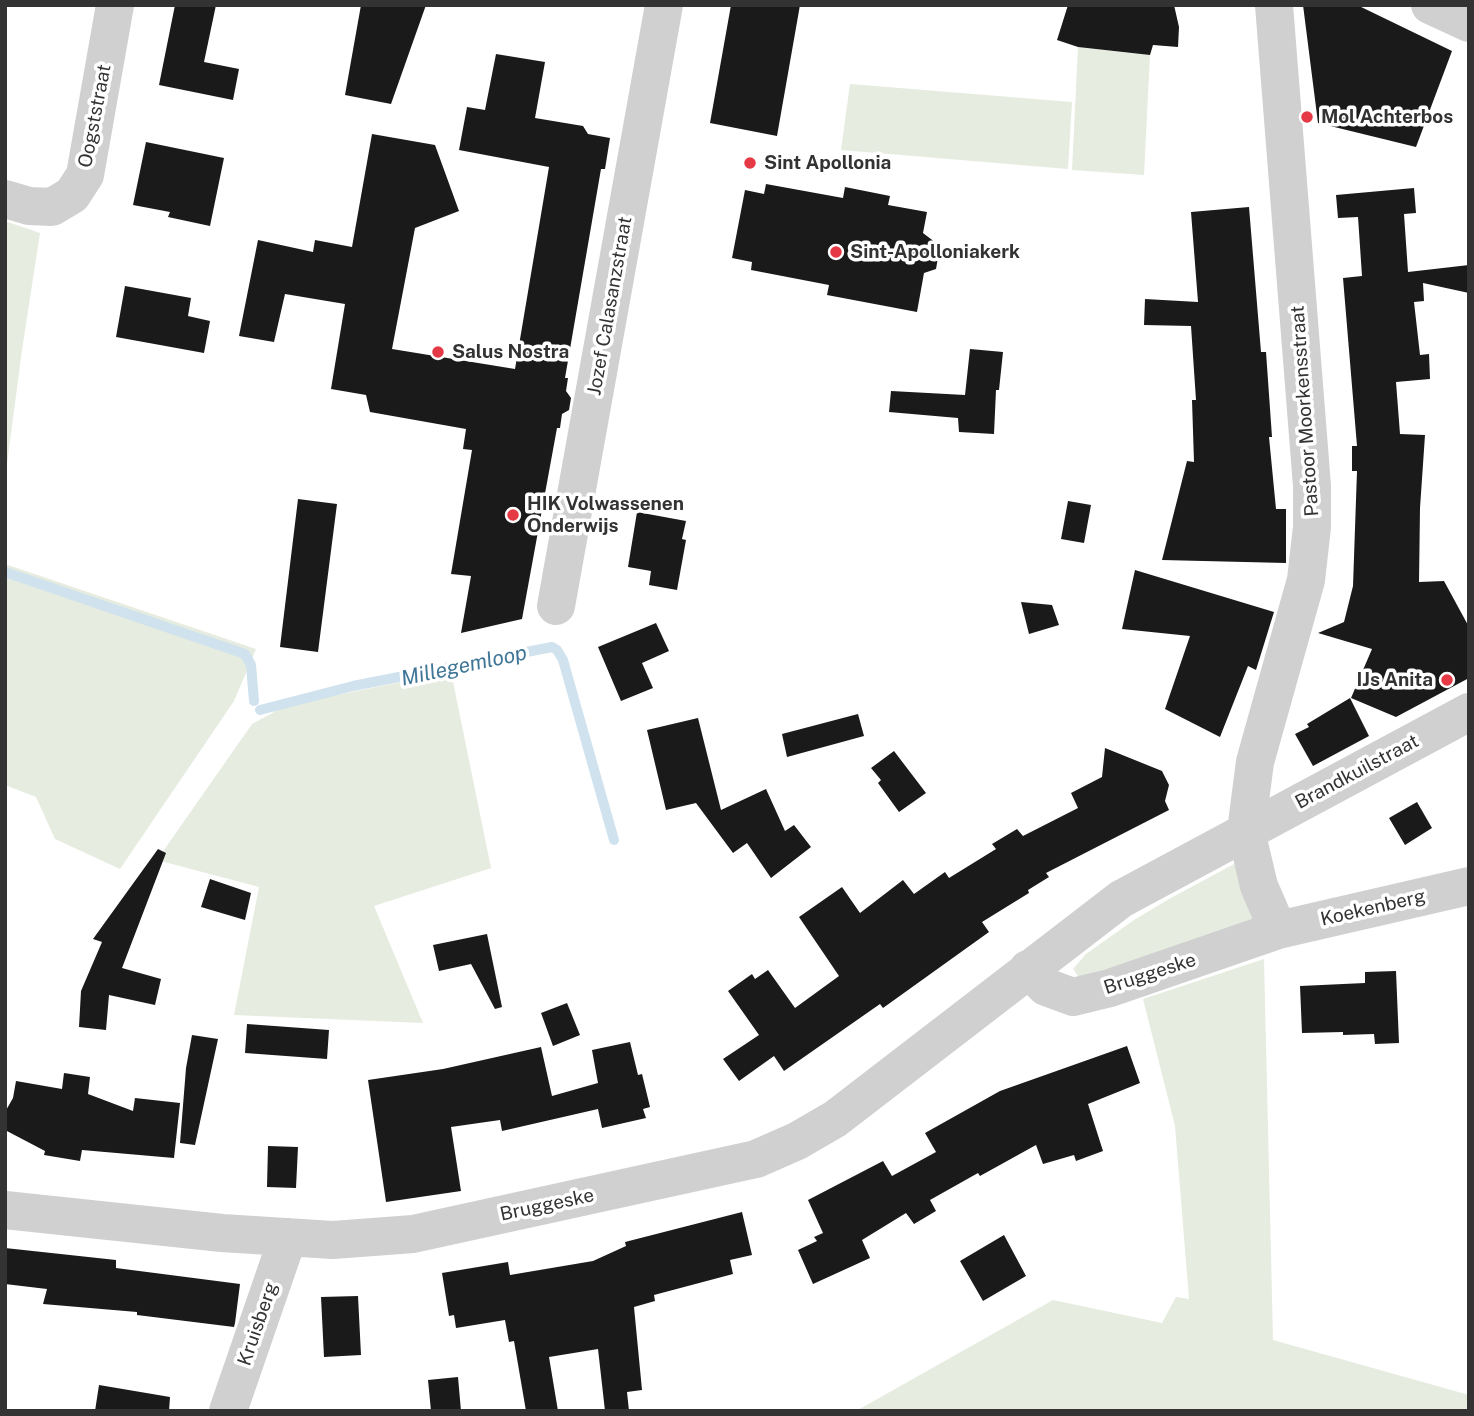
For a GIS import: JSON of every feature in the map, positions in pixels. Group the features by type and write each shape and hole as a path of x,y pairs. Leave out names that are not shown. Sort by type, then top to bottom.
{"street":[{"name":"Oogststraat","path":"5,199 29,206 52,207 72,195 85,174 115,5"},
{"name":"Jozef Calasanzstraat","path":"556,606 664,5"},
{"name":"Pastoor Moorkensstraat","path":"1274,5 1312,486 1312,527 1306,580 1255,762 1246,831 1259,886 1278,930"},
{"path":"1430,5 1469,23"},
{"name":"Brandkuilstraat","path":"1246,831 1469,712"},
{"name":"Bruggeske","path":"5,1210 69,1218 333,1240 413,1234 756,1159 797,1141 835,1119 1121,899 1246,831"},
{"name":"Koekenberg","path":"1278,930 1469,886"},
{"name":"Bruggeske","path":"1028,969 1046,987 1073,997 1110,988 1278,930"},
{"name":"Kruisberg","path":"228,1411 288,1237"}],"shaded area":[{"path":"1078,47 1150,55 1144,175 1072,170"},
{"path":"850,84 1072,102 1068,169 841,150"},
{"path":"5,221 40,233 5,479"},
{"path":"5,564 256,649 234,701 120,869 55,839 36,797 5,785"},
{"path":"451,672 491,868 374,906 423,1023 234,1015 259,887 157,860 252,724 287,705"},
{"path":"1234,864 1258,916 1089,976 1078,976 1073,969 1086,954 1134,920"},
{"path":"1264,959 1273,1340 1469,1395 1469,1411 856,1411 1053,1300 1162,1323 1176,1297 1189,1299 1175,1126 1143,999"}],"building":[{"path":"175,5 216,5 204,62 239,69 233,100 159,85"},
{"path":"361,5 426,5 391,104 345,95"},
{"path":"731,5 800,5 777,136 710,123"},
{"path":"1068,5 1174,5 1179,27 1178,47 1153,45 1150,55 1078,47 1057,40"},
{"path":"1303,5 1357,5 1452,51 1416,147 1318,123"},
{"path":"496,54 545,62 535,118 583,126 588,134 610,138 605,169 601,169 565,378 568,378 566,391 571,398 569,410 562,414 560,428 557,428 522,619 461,633 471,576 451,574 472,450 463,449 466,429 370,412 366,395 331,389 345,304 285,294 274,342 239,336 258,240 313,252 315,240 352,247 372,134 435,145 459,211 415,228 392,349 515,369 549,167 459,150 467,107 485,110"},
{"path":"146,142 224,158 210,226 168,217 170,212 133,205"},
{"name":"Sint-Apolloniakerk","path":"766,184 843,198 845,187 890,196 888,205 927,212 923,233 940,246 936,269 924,273 917,312 827,295 829,285 751,270 752,262 732,258 745,190 764,194"},
{"path":"1414,188 1416,213 1404,214 1408,272 1469,265 1469,293 1423,283 1424,301 1414,302 1420,355 1429,354 1430,379 1396,382 1400,434 1425,435 1419,582 1444,581 1469,627 1469,678 1396,717 1351,698 1372,649 1318,633 1344,622 1353,586 1357,471 1352,471 1352,446 1357,446 1343,278 1362,276 1358,217 1338,218 1336,195"},
{"path":"1249,207 1261,352 1266,352 1272,437 1269,437 1276,509 1286,509 1286,563 1162,560 1187,461 1194,462 1192,400 1196,400 1191,326 1144,325 1145,299 1198,302 1191,212"},
{"path":"125,286 191,298 188,316 210,321 204,353 116,337"},
{"path":"970,349 1003,352 999,390 996,390 994,434 959,432 958,418 889,412 891,391 965,395"},
{"path":"298,499 337,504 318,652 280,647"},
{"path":"1068,501 1091,505 1084,543 1061,539"},
{"path":"637,512 686,521 682,539 686,540 677,590 649,585 651,571 628,567"},
{"path":"1135,570 1274,612 1256,670 1248,666 1220,737 1165,709 1190,636 1122,629"},
{"path":"1021,602 1052,605 1059,625 1029,634"},
{"path":"656,623 669,651 642,663 653,688 621,701 598,647"},
{"path":"1350,698 1369,736 1313,766 1295,734"},
{"path":"858,714 864,736 787,757 782,734"},
{"path":"698,718 721,810 766,789 785,831 794,825 811,847 771,878 747,843 733,853 696,803 666,810 647,730"},
{"path":"1105,748 1162,771 1169,785 1165,801 1169,810 1046,873 1049,877 1028,890 1029,893 982,922 989,932 883,1008 880,1004 784,1071 774,1056 739,1081 723,1059 759,1035 728,991 752,974 755,979 768,970 795,1008 839,976 799,917 842,887 860,913 903,880 914,894 945,872 949,878 996,849 992,844 1017,829 1023,836 1078,808 1071,793 1102,777"},
{"path":"894,751 926,793 899,812 878,783 881,780 871,768"},
{"path":"1417,802 1432,828 1405,845 1389,818"},
{"path":"158,849 166,853 122,968 161,979 155,1005 109,995 106,1030 79,1027 81,991 102,942 93,939"},
{"path":"210,879 251,893 245,920 201,907"},
{"path":"487,934 502,1007 495,1009 471,964 439,971 433,945"},
{"path":"1396,971 1399,1043 1375,1044 1374,1034 1302,1033 1300,986 1365,983 1365,972"},
{"path":"567,1003 580,1035 553,1046 541,1013"},
{"path":"247,1024 329,1030 327,1059 245,1053"},
{"path":"192,1035 218,1039 195,1145 180,1143 186,1068"},
{"path":"630,1042 650,1107 643,1109 646,1118 602,1128 598,1109 502,1131 500,1120 451,1127 461,1191 386,1202 368,1080 443,1069 541,1047 552,1096 598,1083 592,1050"},
{"path":"1127,1046 1140,1083 1088,1104 1103,1151 1076,1161 1074,1155 1043,1164 1036,1145 930,1200 936,1211 914,1224 906,1213 862,1240 870,1258 813,1284 798,1250 817,1241 814,1237 823,1233 808,1200 883,1161 892,1176 936,1152 925,1133 1000,1091"},
{"path":"64,1073 90,1077 88,1094 133,1111 135,1098 180,1103 174,1158 82,1150 80,1161 44,1155 45,1151 5,1130 5,1112 13,1098 16,1081 62,1089"},
{"path":"268,1146 298,1147 296,1188 267,1187"},
{"path":"742,1212 752,1255 730,1260 733,1274 654,1295 655,1301 634,1307 642,1390 627,1392 629,1411 605,1411 598,1349 549,1357 558,1411 526,1411 514,1341 509,1342 505,1320 456,1328 454,1315 449,1316 442,1273 508,1262 510,1275 593,1261 626,1246 625,1242"},
{"path":"1004,1235 1026,1276 983,1301 960,1261"},
{"path":"5,1248 116,1260 116,1268 240,1284 234,1327 137,1315 137,1312 43,1304 47,1289 5,1284"},
{"path":"358,1296 361,1355 324,1357 321,1297"},
{"path":"458,1377 461,1411 431,1411 428,1380"},
{"path":"99,1385 170,1397 169,1411 95,1411"}],"waterway":[{"name":"Millegemloop","path":"5,572 245,654 251,665 254,701"},
{"name":"Millegemloop","path":"260,710 353,686 552,647 563,660 614,840"}],"place":[{"name":"Mol Achterbos","path":"1307,117"},
{"name":"Sint Apollonia","path":"750,163"},
{"name":"Sint-Apolloniakerk","path":"836,252"},
{"name":"Salus Nostra","path":"438,352"},
{"name":"HIK Volwassenen Onderwijs","path":"513,515"},
{"name":"IJs Anita","path":"1447,680"}]}
